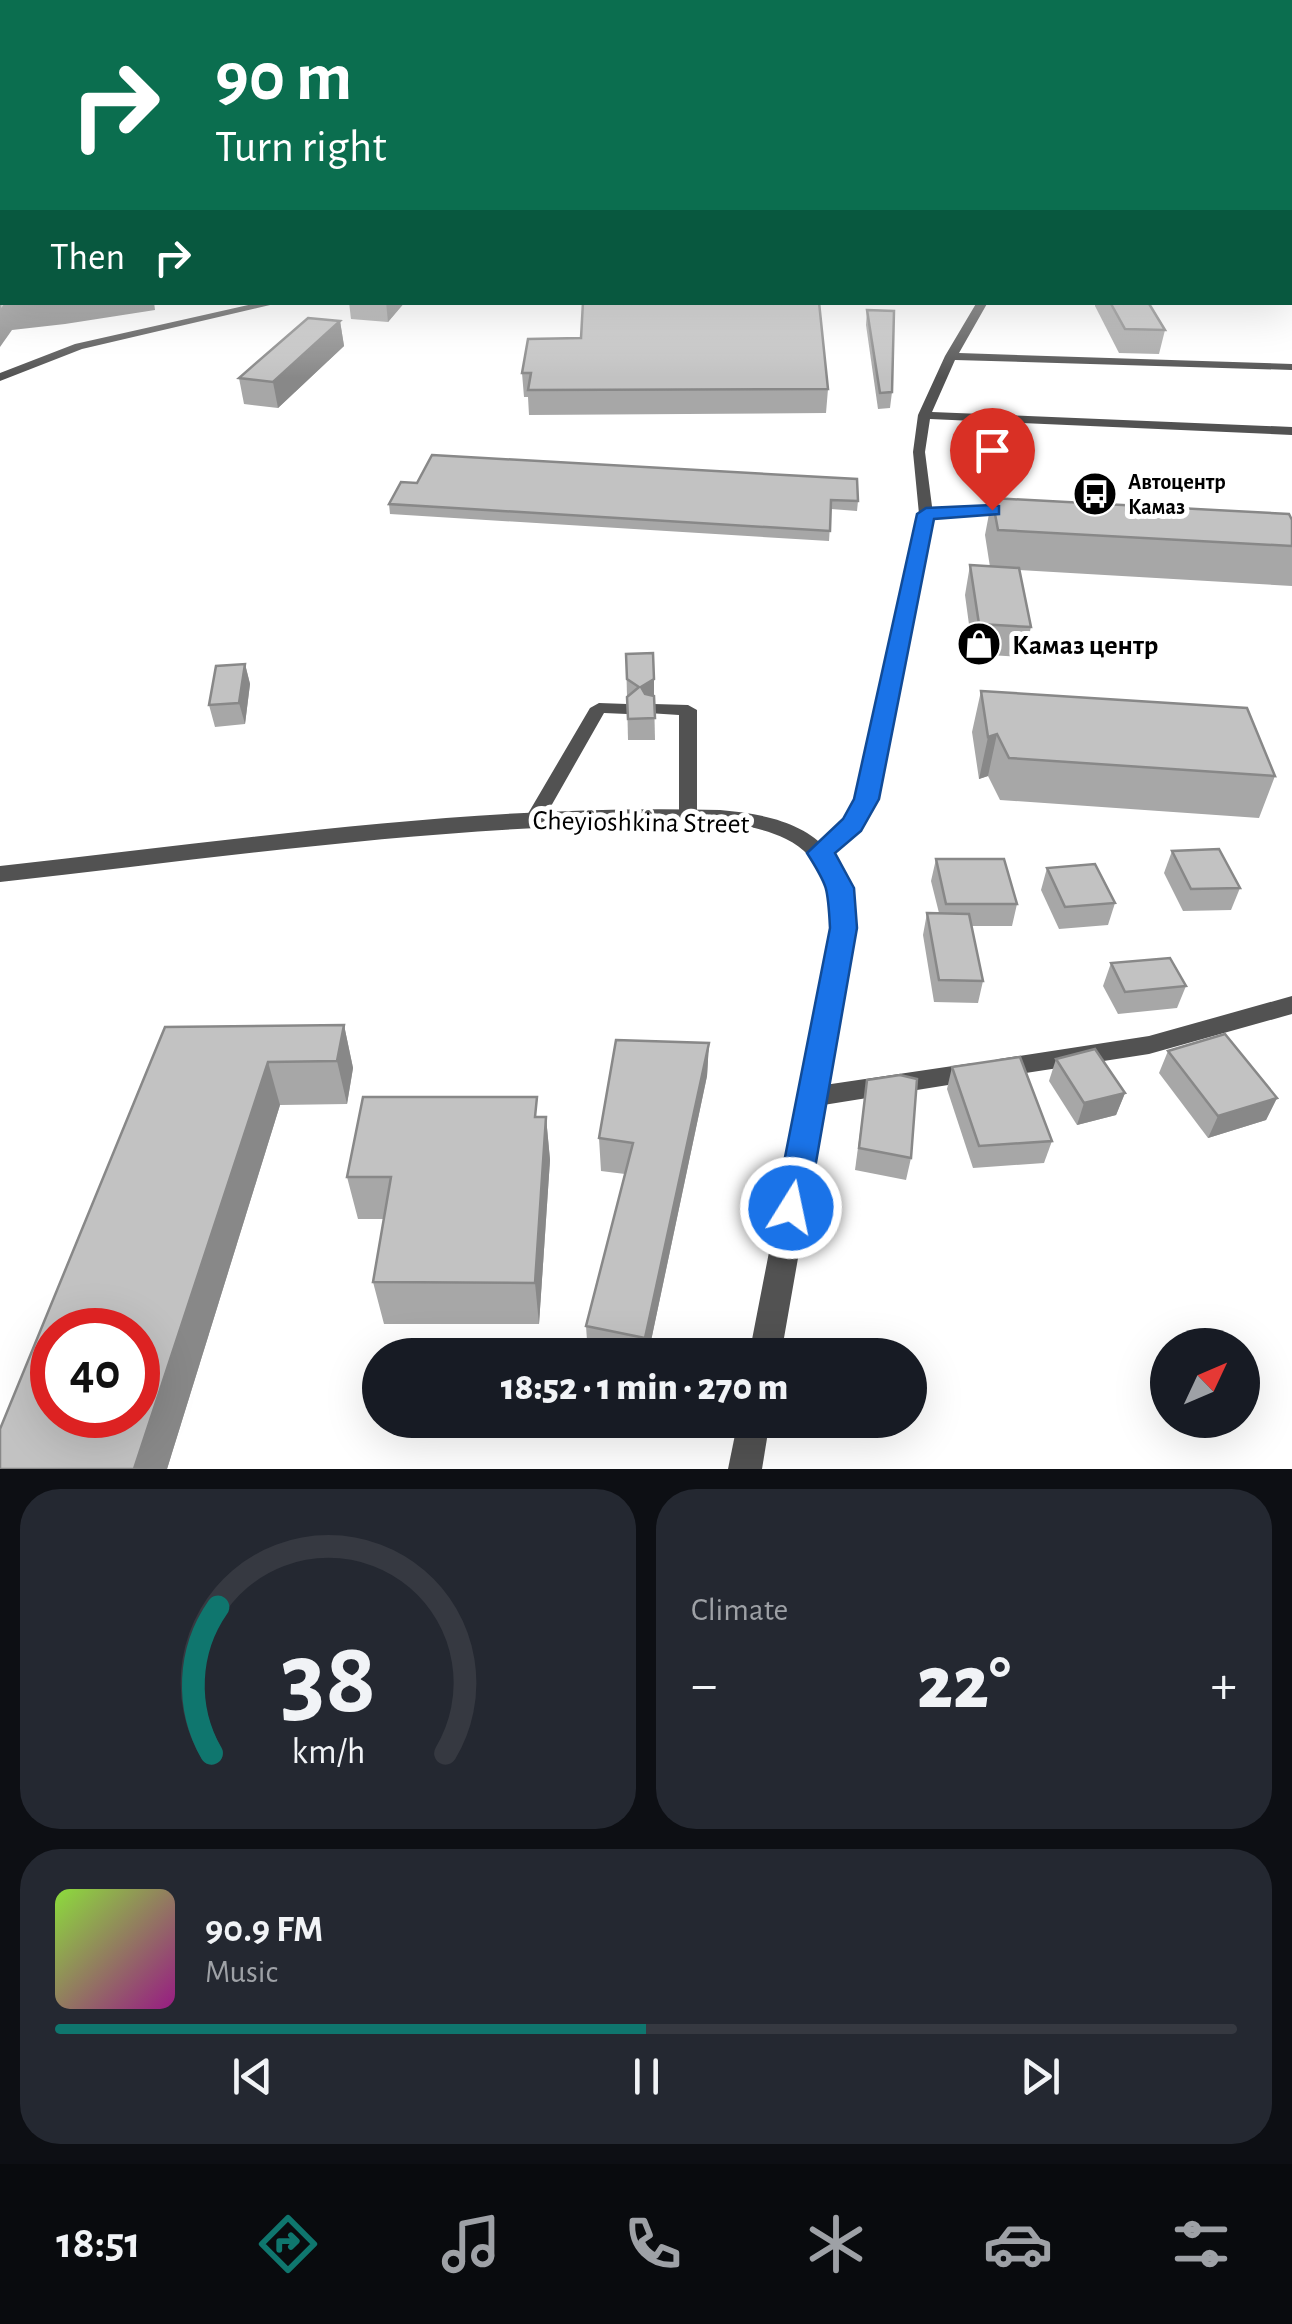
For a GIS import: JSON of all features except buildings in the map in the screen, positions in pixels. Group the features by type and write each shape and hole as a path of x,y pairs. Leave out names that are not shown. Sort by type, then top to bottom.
{"street":[{"path":"926,514 1032,510"},
{"name":"Cheyioshkina Street","path":"0,874 535,817 741,818 797,835 833,867 842,888 844,928 768,1338"},
{"path":"745,1469 751,1438"}],"lane":[{"path":"0,377 79,346 264,305"},
{"path":"819,853 852,825 866,799 926,514 919,452 924,415 951,356 981,305"},
{"path":"951,356 1292,367"},
{"path":"924,415 1292,431"},
{"path":"535,817 599,708 627,709"},
{"path":"654,709 688,710 688,817"},
{"path":"811,1097 1149,1045 1292,1005"}],"place":[{"name":"Автоцентр Камаз","path":"1095,494"},
{"name":"Камаз центр","path":"979,644"}],"route":[{"path":"791,1208 844,928 842,888 833,867 819,853 852,825 866,799 926,514 992,510"}]}
